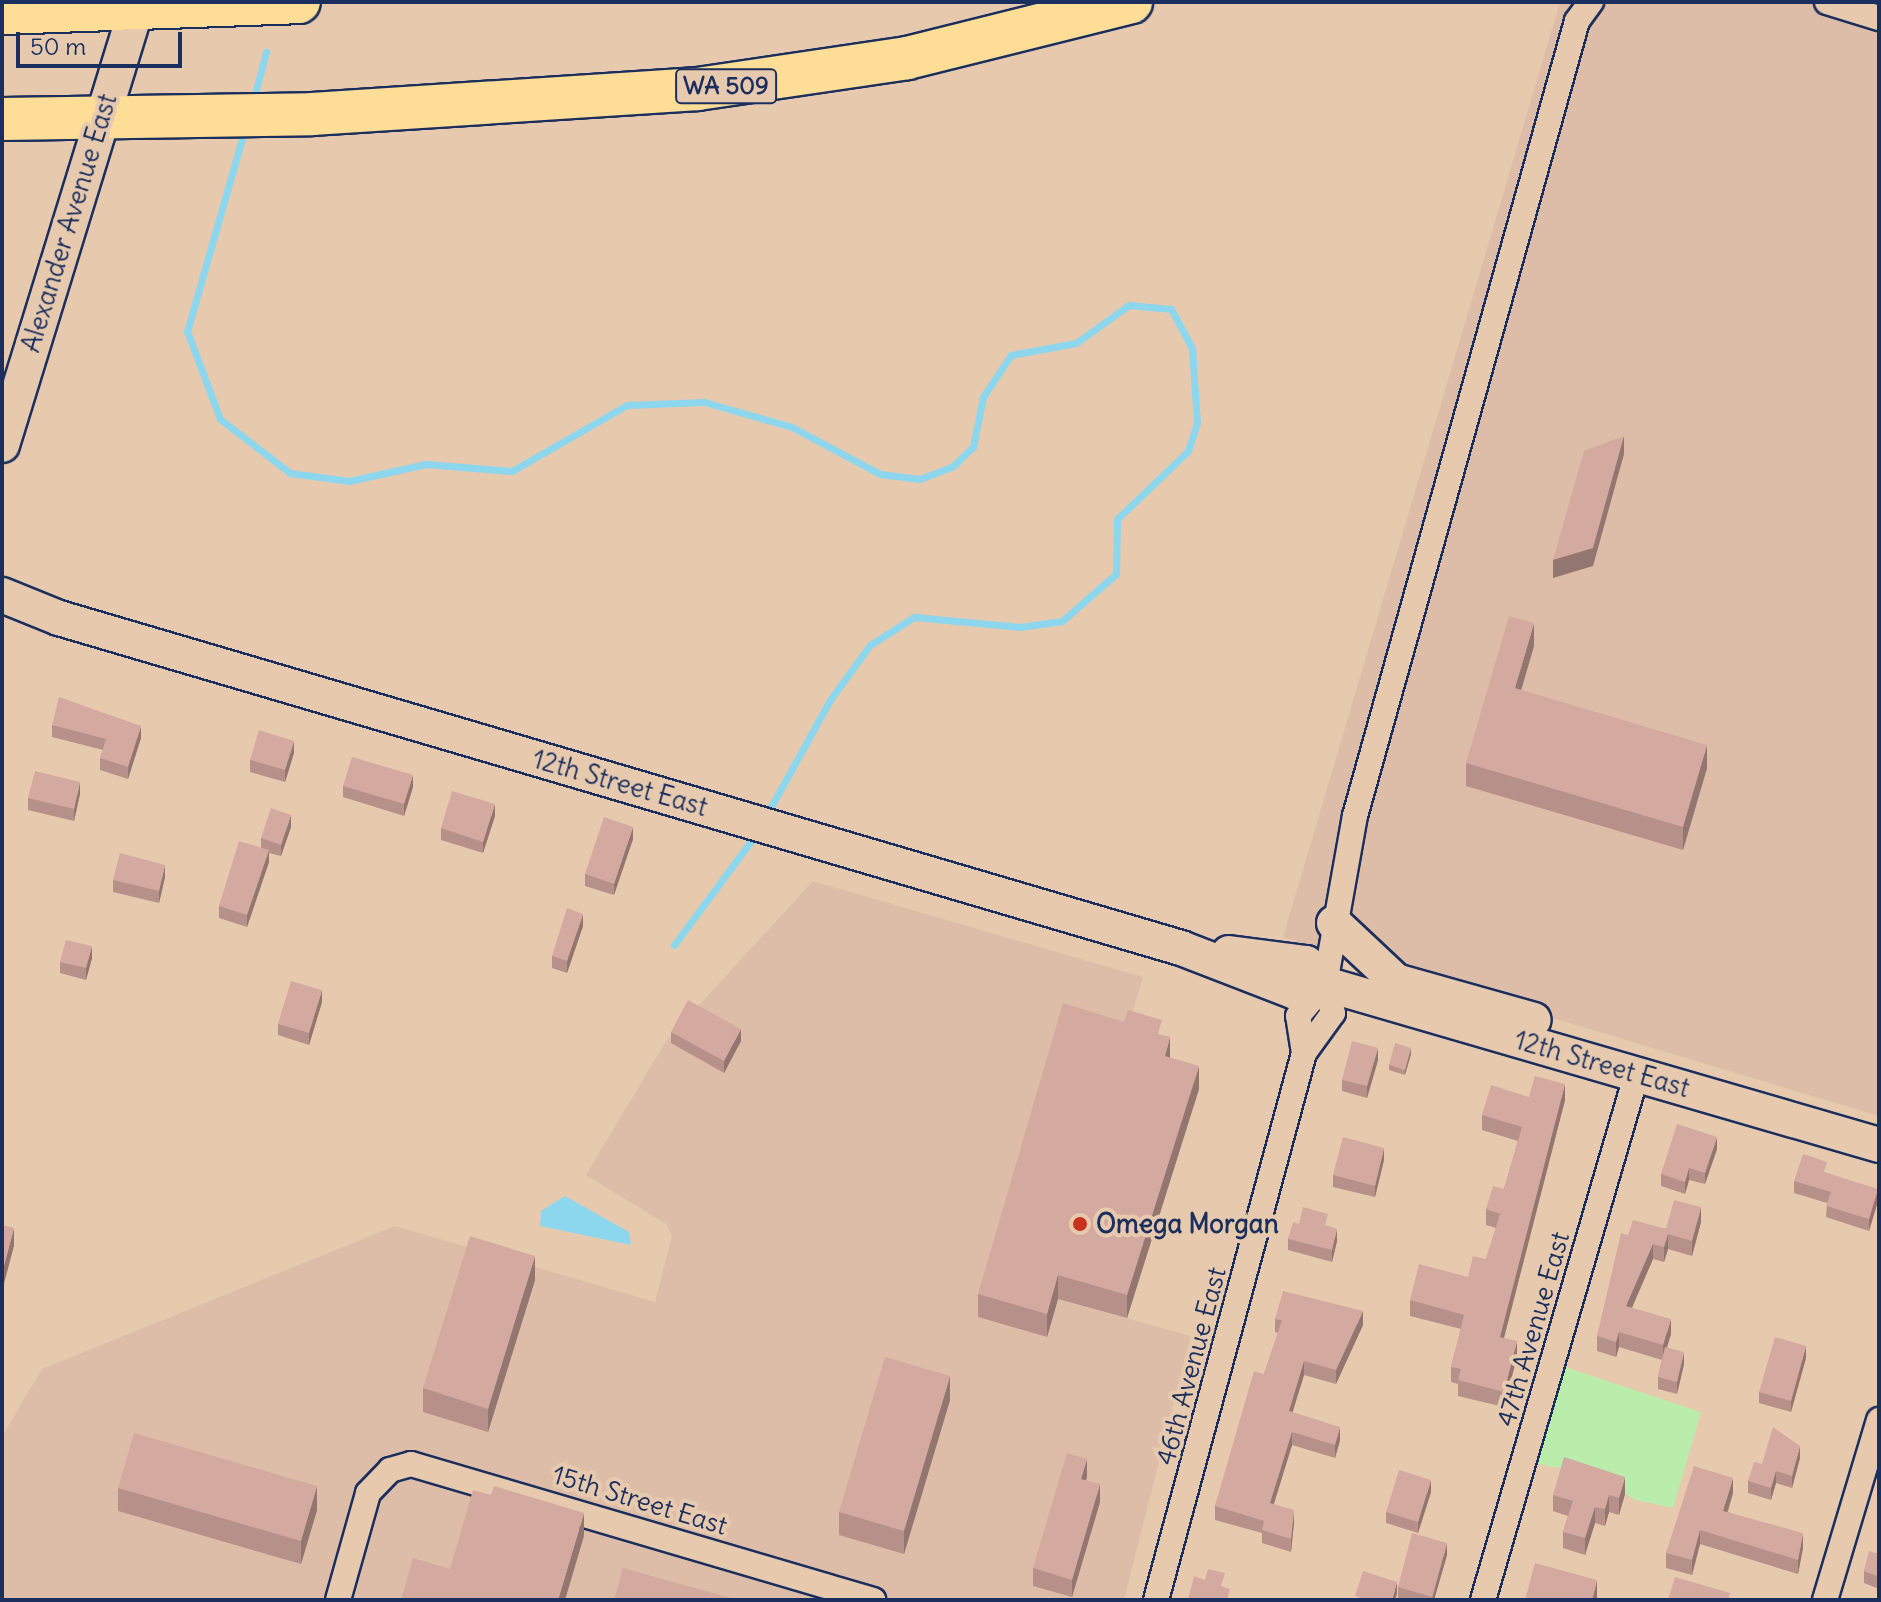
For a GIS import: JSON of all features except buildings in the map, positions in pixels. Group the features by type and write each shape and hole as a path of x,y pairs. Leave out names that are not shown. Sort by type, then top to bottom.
{"highway":[{"path":"2,13 299,2"},
{"name":"WA 509","path":"2,119 312,114 748,83 920,56 1131,2"}],"street":[{"path":"1325,984 1334,923 1406,633 1577,21 1591,2"},
{"path":"1827,2 1879,18"},
{"name":"Alexander Avenue East","path":"2,445 99,119 137,7"},
{"name":"12th Street East","path":"2,595 59,618 1181,948 1295,992 1325,984 1879,1145"},
{"name":"12th Street East","path":"2,620 59,618"},
{"path":"1334,923 1396,981 1533,1019 1637,1073"},
{"name":"46th Avenue East","path":"1156,1600 1304,1053 1333,1013 1325,984"},
{"name":"47th Avenue East","path":"1483,1600 1637,1073"},
{"path":"1825,1600 1879,1420"},
{"name":"15th Street East","path":"338,1600 368,1493 390,1470 425,1464 873,1600"}],"shaded area":[{"path":"1560,2 1879,2 1879,1116 1283,937"},
{"path":"813,881 1143,977 1129,1025 978,1317 1047,1337 1058,1299 1191,1336 1124,1600 2,1600 2,1436 42,1369 395,1226 655,1302 672,1236 666,1224 586,1175 666,1041"}],"green space":[{"path":"1565,1367 1701,1412 1673,1508 1636,1500 1592,1474 1533,1463"}],"water":[{"path":"565,1196 629,1232 631,1245 540,1226 541,1211"}],"waterway":[{"path":"253,101 266,52"},
{"path":"245,128 187,331 220,419 290,473 349,481 426,464 512,471 627,405 704,402 792,427 880,474 920,479 952,467 973,447 983,397 1011,355 1076,343 1129,305 1171,309 1192,348 1197,423 1188,451 1117,519 1116,574 1062,621 1020,627 914,617 870,645 830,700 766,816"},
{"path":"674,945 756,834"}],"place":[{"name":"Omega Morgan","path":"1080,1224"}]}
